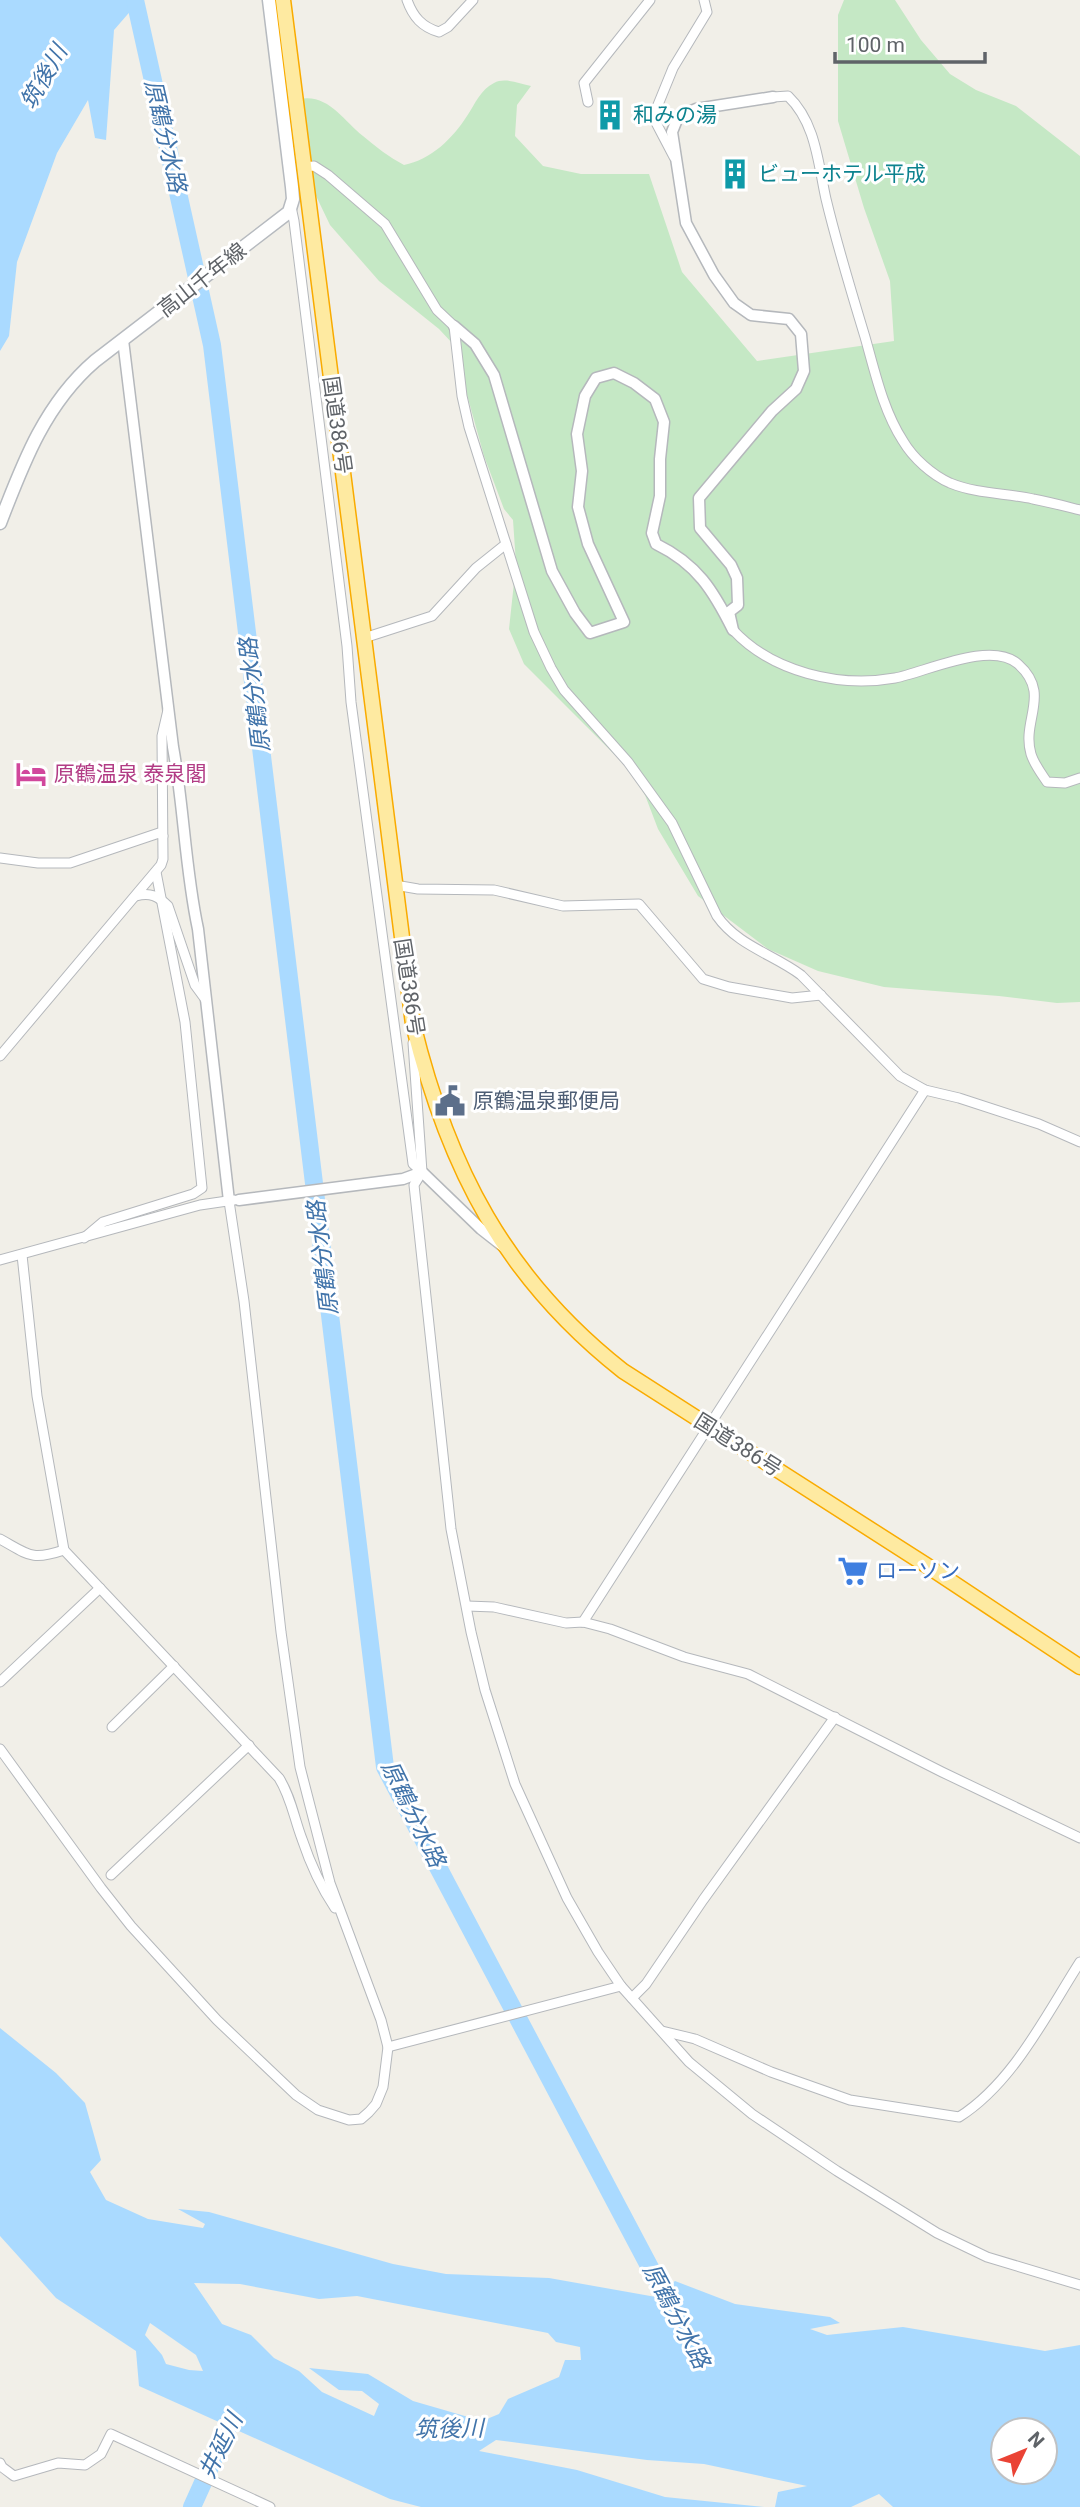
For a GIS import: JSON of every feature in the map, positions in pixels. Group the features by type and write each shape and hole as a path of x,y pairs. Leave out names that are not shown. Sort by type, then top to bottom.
{"highway":[{"name":"国道386号","path":"283,0 413,1024 433,1099 466,1180 506,1249 544,1296 603,1355 623,1371 1080,1667"}],"main road":[{"path":"269,0 292,187 288,212"},
{"name":"高山千年線","path":"0,523 39,432 56,402 76,377 288,212"}],"street":[{"path":"407,0 418,20 429,29 439,32 448,27 473,0"},
{"path":"588,102 584,83 650,0"},
{"path":"676,162 653,117 673,68 707,12 704,0"},
{"path":"733,630 729,612 738,605 737,578 731,565 700,528 698,498 772,411 796,389 804,371 801,334 789,319 751,315 734,303 714,275 685,223 672,132 678,117 696,109 788,96 800,108 811,130 842,261 877,380 904,443 929,469 948,482 967,489 1032,498 1080,510"},
{"path":"303,167 314,166 328,175 385,224 437,310 475,344 494,375 552,571 575,613 590,633 624,622 588,544 578,507 582,471 577,433 586,396 596,378 614,373 634,383 655,400 664,422 660,496 652,533 656,544 678,555 695,569 718,601 733,630 748,646 774,660 836,680 870,681 896,678 964,659 989,655 1017,662 1032,680 1036,694 1029,736 1031,753 1037,767 1047,782 1065,783 1080,778"},
{"path":"288,212 295,222 347,646 351,702 413,1164 481,1229 506,1249"},
{"path":"454,326 462,396 469,427 534,632 564,690 628,762 672,822 717,916 726,928 748,945 789,966 900,1076 925,1090 959,1098 1038,1124 1080,1142"},
{"path":"0,1749 131,1926 217,2020 296,2095 318,2110 349,2120 361,2119 376,2104 383,2087 392,2046 342,1918 317,1838 300,1768 281,1632 234,1200 198,929 190,891 180,782 169,708 127,337"},
{"path":"364,638 432,616 476,568 506,544"},
{"path":"0,1056 156,872 163,859 162,736 169,708"},
{"path":"0,858 38,863 70,863 159,833 163,836"},
{"path":"84,1238 103,1222 194,1194 202,1188 184,1018 156,872"},
{"path":"395,885 418,889 494,890 563,906 639,904 703,979 729,987 792,998 821,995"},
{"path":"134,897 150,894 160,898 171,911 195,985 206,1000"},
{"path":"413,1024 422,1172 414,1185 451,1529 485,1690 515,1784 567,1898 618,1987 632,1998 689,2062 752,2114 937,2233 987,2257 1080,2285"},
{"path":"583,1622 925,1090"},
{"path":"0,1260 200,1205 404,1178 422,1172"},
{"path":"22,1255 37,1396 64,1550 279,1778 287,1790 301,1839 315,1872 326,1895 342,1918"},
{"path":"0,1539 34,1556 43,1557 64,1550"},
{"path":"0,1682 100,1588"},
{"path":"467,1606 494,1607 566,1623 583,1622 610,1629 684,1657 748,1674 1080,1838"},
{"path":"112,1727 174,1666"},
{"path":"632,1998 646,1984 835,1717"},
{"path":"111,1875 249,1745"},
{"path":"661,2031 695,2039 771,2072 850,2100 959,2117 976,2107 1007,2075 1080,1962"},
{"path":"392,2046 618,1987"},
{"path":"0,2463 14,2476 58,2463 85,2465 101,2454 111,2434 271,2507"}],"green space":[{"path":"844,0 895,0 921,40 950,74 976,90 1016,106 1080,156 1080,1002 1057,1003 884,987 818,971 768,949 698,896 658,829 645,795 626,766 524,664 509,629 516,564 513,520 504,509 484,456 453,344 439,329 379,281 330,225 306,175 299,99 309,98 327,104 373,144 404,165 432,153 448,140 489,86 503,81 531,86 517,105 515,136 543,166 581,174 649,174 682,272 757,361 894,341 890,281 864,208 838,121 838,15"}],"water":[{"name":"筑後川","path":"0,0 140,0 114,30 106,140 95,138 88,100 57,153 17,262 9,336 0,351"},
{"name":"筑後川","path":"0,2028 56,2073 85,2103 101,2160 90,2172 106,2200 148,2219 203,2228 205,2224 178,2209 209,2212 393,2264 446,2274 549,2278 656,2297 675,2281 735,2304 830,2317 840,2323 810,2329 827,2335 903,2327 1045,2351 1080,2345 1080,2507 893,2507 879,2494 851,2507 775,2507 778,2492 807,2486 704,2464 647,2460 496,2440 479,2451 577,2470 665,2497 764,2507 421,2507 390,2499 139,2386 136,2351 56,2298 0,2236","holes":["194,2283 240,2284 319,2299 357,2296 548,2333 556,2342 580,2347 581,2360 565,2360 559,2377 508,2399 499,2414 482,2421 413,2401 368,2374 309,2368 339,2390 362,2391 379,2404 374,2416 322,2392 299,2371 274,2358 251,2335 222,2324","150,2323 196,2355 203,2371 166,2364 145,2335"]}],"waterway":[{"name":"原鶴分水路","path":"135,0 212,345 385,1767 674,2313"},
{"name":"井延川","path":"192,2507 238,2405"}],"place":[{"name":"和みの湯","path":"610,115"},
{"name":"ビューホテル平成","path":"735,174"},
{"name":"原鶴温泉 泰泉閣","path":"31,774"},
{"name":"原鶴温泉郵便局","path":"450,1101"},
{"name":"ローソン","path":"853,1571"}]}
